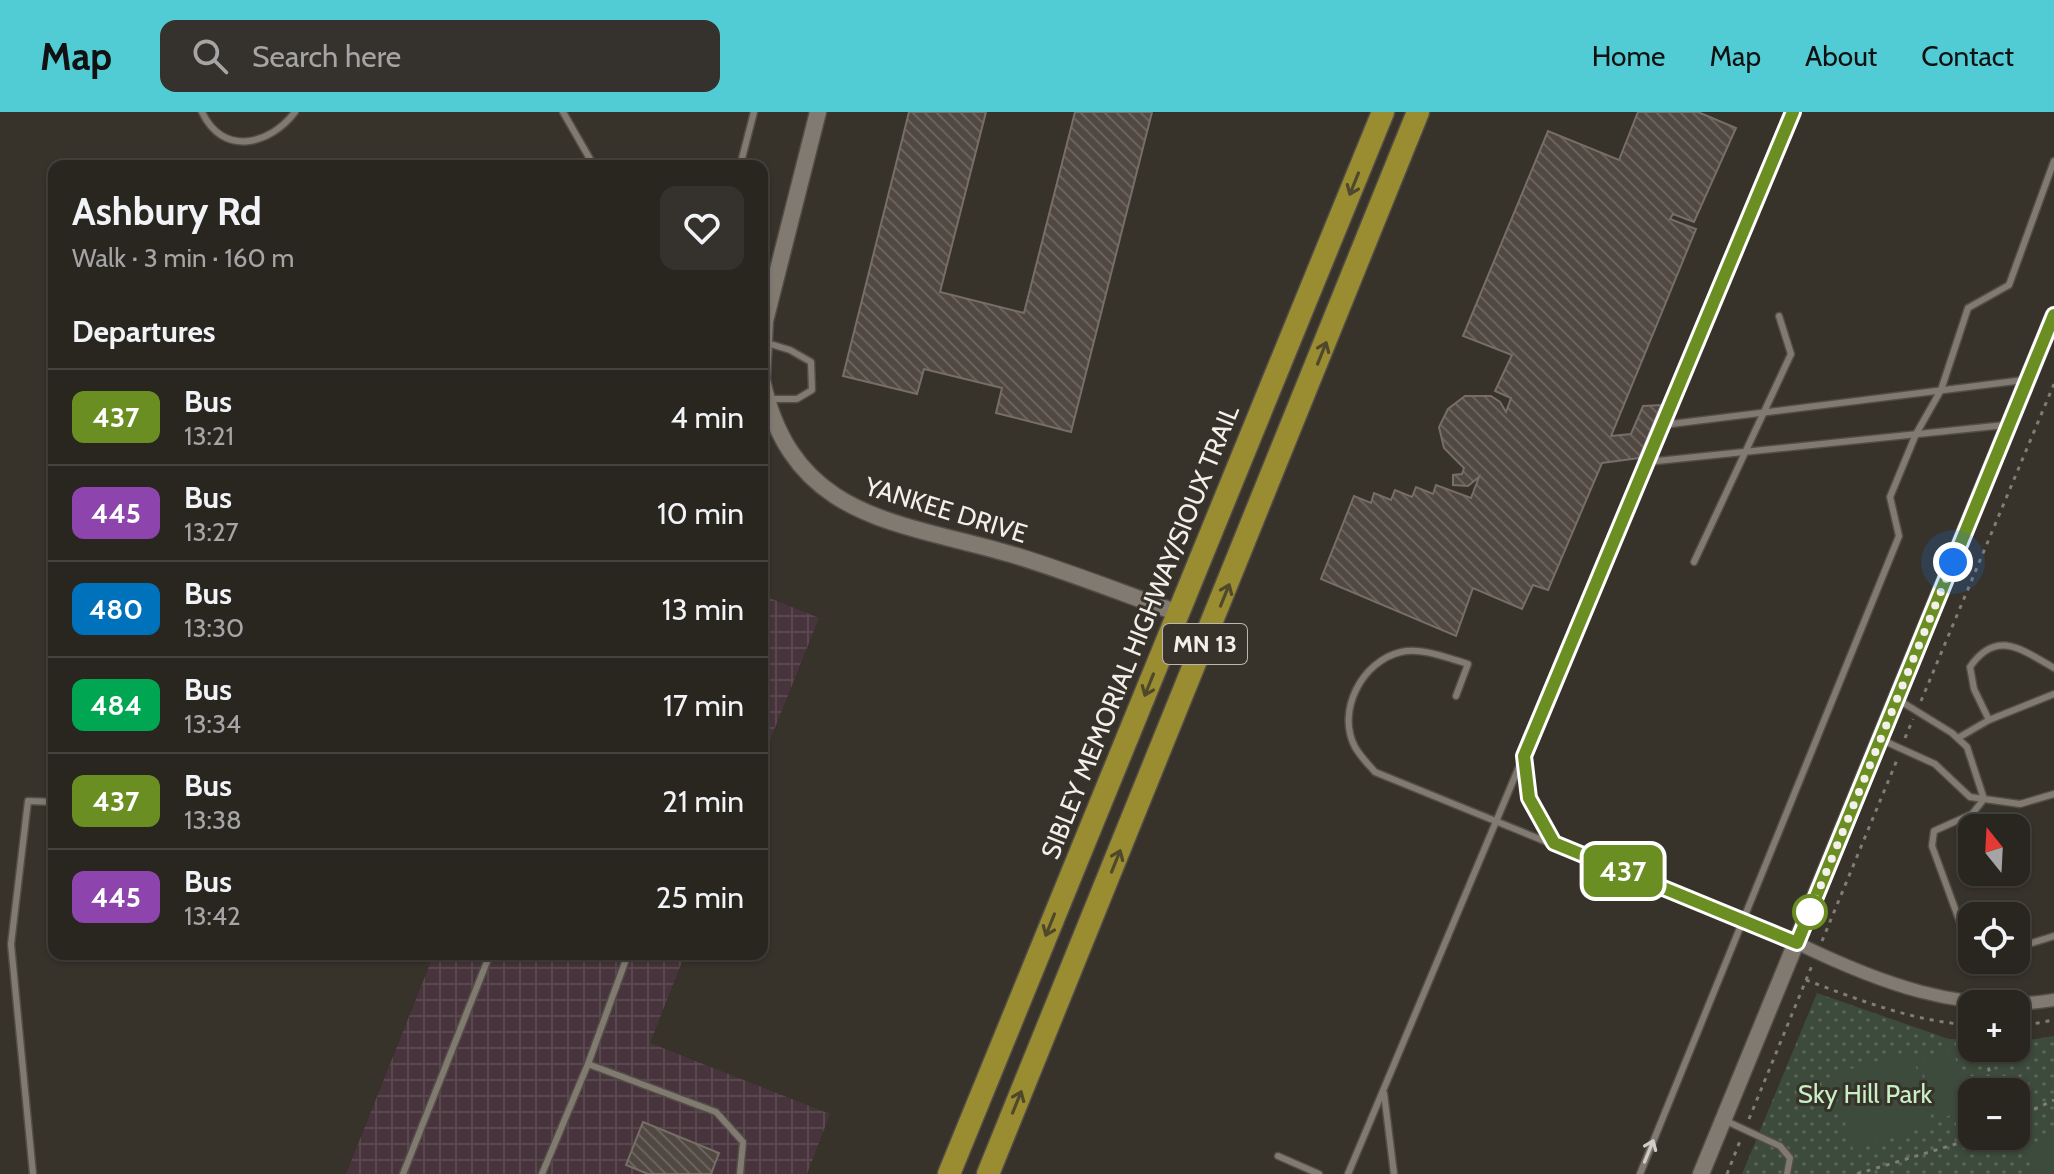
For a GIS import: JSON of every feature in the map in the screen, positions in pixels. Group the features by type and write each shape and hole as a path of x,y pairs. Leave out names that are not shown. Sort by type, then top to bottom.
{"highway":[{"name":"SIBLEY MEMORIAL HIGHWAY/SIOUX TRAIL","path":"949,1174 1383,112"},
{"name":"MN 13","path":"988,1174 1277,469 1418,112"}],"street":[{"name":"YANKEE DRIVE","path":"768,309 818,112"},
{"path":"1701,1174 2054,315"},
{"name":"YANKEE DRIVE","path":"768,404 787,449 810,478 840,501 874,516 1020,557 1178,613"},
{"path":"1797,943 1867,977 1924,994 1990,1003 2054,1000"}],"lane":[{"path":"202,112 219,132 246,142 265,139 281,130 295,112"},
{"path":"563,112 591,160"},
{"path":"742,160 754,112"},
{"path":"1348,1174 1794,112"},
{"path":"1640,1174 1899,536 1890,497 1916,434 1941,390 1968,308 2009,285 2054,161"},
{"path":"1694,562 1742,452 1791,354 1779,316"},
{"path":"768,343 790,350 811,362 812,390 797,399 768,399"},
{"path":"1663,425 2028,380"},
{"path":"1647,462 2009,424"},
{"path":"1989,720 1974,689 1970,667 1982,649 2000,644 2022,650 2054,668"},
{"path":"1456,696 1468,664 1440,655 1402,651 1382,660 1357,685 1349,711 1354,745 1375,772 1797,943"},
{"path":"1958,738 1989,720 2054,694"},
{"path":"1897,699 1967,747 1984,799"},
{"path":"1880,739 1935,764 1970,797 2020,804 2054,794"},
{"path":"1524,756 1529,798 1554,843"},
{"path":"1958,917 1932,846 1934,831 1972,814 1984,799"},
{"path":"33,1174 11,944 28,801 48,802"},
{"path":"2030,944 2054,936"},
{"path":"403,1174 488,960"},
{"path":"542,1174 588,1064 626,960"},
{"path":"588,1064 716,1112 743,1142 740,1174"},
{"path":"1384,1090 1394,1174"},
{"path":"1724,1120 1744,1132 1780,1146 1790,1158 1787,1174"},
{"path":"1278,1156 1319,1174"}],"path":[{"path":"1727,1174 2054,384"},
{"path":"1806,980 1858,1000 1932,1020 1958,1023"},
{"path":"2030,1024 2054,1020"},
{"path":"2030,1111 2054,1100"},
{"path":"1857,1174 1958,1143"}],"shaded area":[{"path":"768,597 819,618 768,745"},
{"path":"432,960 683,960 650,1043 830,1114 807,1174 346,1174"}],"green space":[{"name":"Sky Hill Park","path":"1817,993 1949,1039 1958,1039 1958,1062 2030,1062 2030,1040 2054,1036 2054,1174 1742,1174"},
{"path":"1952,1049 1962,1078 1958,1078 1958,1113 1939,1119 1919,1060"},
{"path":"1911,1051 1933,1123 1853,1149 1831,1075"},
{"path":"2054,1136 2054,1174 2035,1174 2023,1150 2030,1150 2030,1144"}],"building":[{"path":"909,112 986,112 940,292 1024,313 1075,112 1152,112 1071,432 996,413 1002,388 924,369 917,394 843,376"},
{"path":"1638,112 1698,112 1736,128 1694,222 1673,214 1670,219 1696,229 1611,436 1631,434 1643,406 1661,405 1639,458 1602,463 1548,590 1533,585 1522,609 1473,588 1456,636 1321,579 1354,496 1371,503 1374,493 1391,500 1395,490 1412,497 1416,487 1433,494 1436,485 1471,498 1479,477 1468,486 1453,485 1453,475 1462,474 1464,468 1444,448 1439,427 1448,409 1465,396 1491,396 1500,402 1506,412 1511,398 1495,391 1512,355 1463,336 1548,131 1619,160"},
{"path":"643,1122 719,1153 711,1174 648,1174 626,1165"}],"bus line":[{"name":"437","path":"1793,112 1524,756 1529,798 1539,822 1554,843 1797,943 2054,315"}],"route":[{"path":"1810,912 1953,562"}]}
